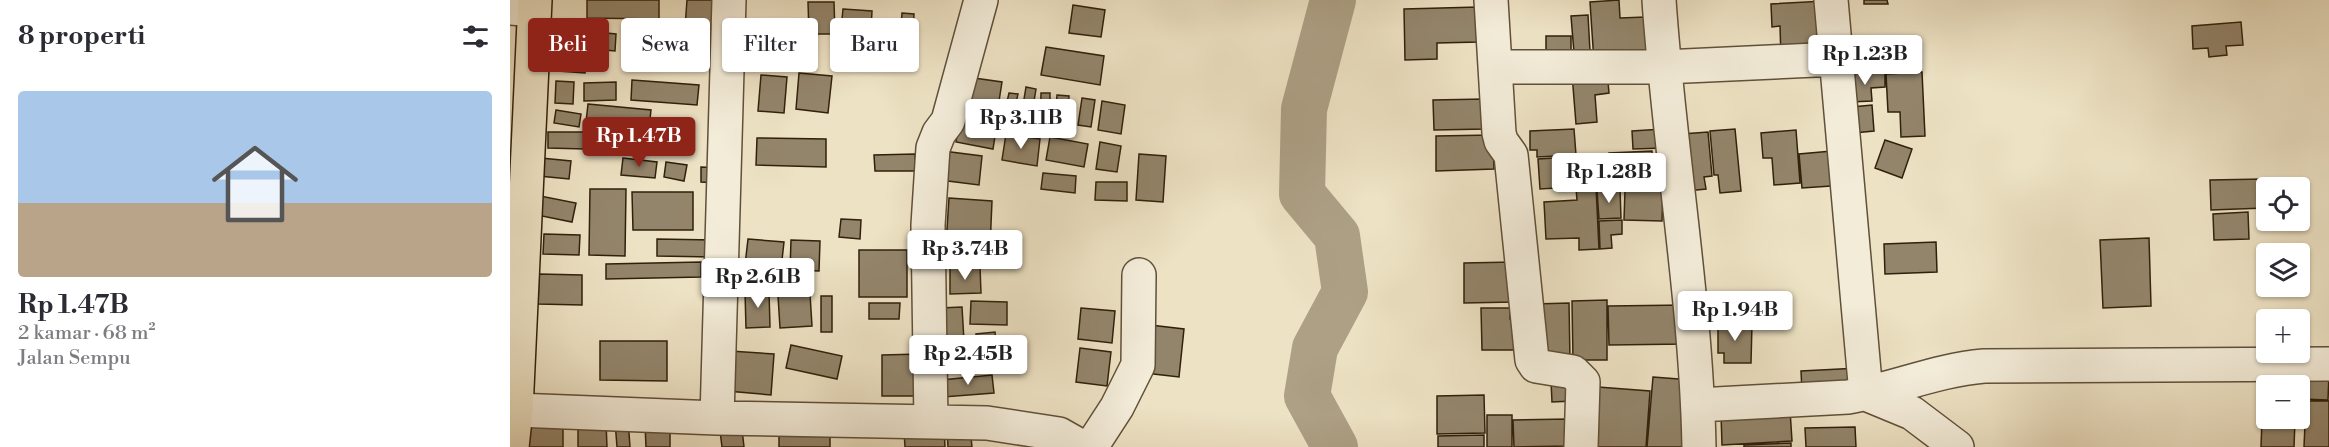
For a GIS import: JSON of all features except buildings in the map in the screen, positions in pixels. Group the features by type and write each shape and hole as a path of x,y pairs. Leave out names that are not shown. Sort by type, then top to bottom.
{"main road":[{"path":"512,447 516,410 526,6"}],"street":[{"path":"717,418 729,0"},
{"path":"931,422 928,225 933,148 939,133 948,121 955,100 959,75 970,46 981,0"},
{"path":"1491,0 1499,133 1501,141 1511,155 1532,360 1536,366 1573,372 1583,382 1581,447"},
{"path":"1659,0 1664,67 1696,361 1699,447"},
{"path":"1831,0 1866,394"},
{"path":"1496,67 1664,67 1837,59"},
{"path":"1091,447 1117,407 1138,365 1139,275"},
{"path":"1698,405 1866,394 1952,370 1984,366 2329,364"},
{"path":"1866,394 1912,413 1958,447"},
{"path":"516,410 717,418 931,422 987,435 1059,434 1082,447"}],"waterway":[{"path":"1333,0 1304,109 1302,194 1337,236 1345,292 1315,348 1307,396 1335,447"}]}
